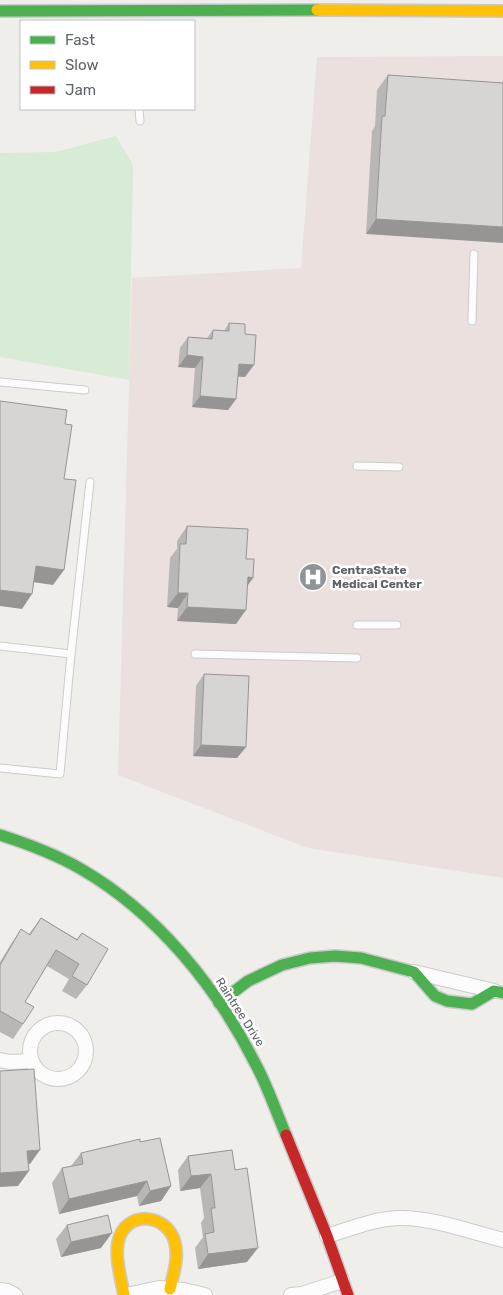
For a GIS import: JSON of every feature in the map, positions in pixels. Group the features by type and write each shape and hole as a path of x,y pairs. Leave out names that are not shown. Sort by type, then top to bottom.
{"street":[{"path":"0,11 96,5 133,15 503,11"},
{"name":"Raintree Drive","path":"0,835 50,854 82,870 109,887 163,934 219,1003 244,1041 257,1066 327,1236 348,1295"},
{"path":"219,1003 256,976 282,965 310,958 335,956 361,958 499,992"},
{"path":"414,972 435,996 447,1001 472,1004 499,992"},
{"path":"52,1023 63,1023 71,1026 80,1033 85,1043 87,1051 83,1065 76,1073 66,1078 56,1079 43,1076 31,1061 32,1039 42,1028 52,1023"},
{"path":"0,1060 31,1061"},
{"path":"170,1289 175,1257 175,1241 170,1229 163,1223 147,1218 136,1220 126,1226 121,1233 118,1243 125,1295 159,1288 205,1295"},
{"path":"327,1236 384,1220 410,1218 430,1221 503,1240"},
{"path":"291,1295 302,1294 342,1281"},
{"path":"0,1290 15,1295"}],"lane":[{"path":"139,110 140,121"},
{"path":"472,322 474,254"},
{"path":"0,382 85,390"},
{"path":"357,466 399,467"},
{"path":"0,768 60,774 70,654 90,482"},
{"path":"357,625 397,625"},
{"path":"0,646 70,654"},
{"path":"195,654 357,658"}],"shaded area":[{"name":"CentraState Medical Center","path":"503,56 503,878 308,848 118,775 132,278 301,268 317,57"}],"green space":[{"path":"116,136 133,165 129,380 0,357 0,153 56,152"}],"building":[{"path":"388,75 503,83 503,227 376,219 382,116 385,116"},
{"path":"229,323 245,324 245,334 256,335 254,365 239,364 236,399 200,396 203,357 187,355 188,337 212,339 213,330 229,331"},
{"path":"0,401 67,410 65,424 72,425 64,479 76,480 64,570 36,566 32,594 0,590"},
{"path":"187,526 248,529 246,559 254,559 253,578 248,577 246,610 187,607 188,593 178,593 180,544 186,544"},
{"path":"204,674 249,676 246,747 201,745"},
{"path":"41,918 77,940 82,933 108,949 87,985 72,976 79,964 56,950 25,1002 34,1007 23,1024 0,1011 0,965 21,929 30,935"},
{"path":"34,1069 40,1150 27,1151 29,1171 0,1173 0,1071"},
{"path":"160,1138 171,1186 150,1191 147,1181 69,1199 62,1168 83,1164 81,1153 140,1139 140,1142"},
{"path":"232,1150 235,1170 247,1168 258,1248 208,1254 205,1234 214,1232 211,1208 215,1208 211,1174 191,1176 188,1156"},
{"path":"108,1215 112,1233 71,1242 67,1225"}],"traffic: fast":[{"path":"0,11 317,10"},
{"path":"0,835 61,859 109,887 135,907 182,954 204,980 240,1036 264,1082 286,1135"},
{"path":"219,1003 248,981 282,965 310,958 335,956 361,958 414,972 435,996 447,1001 472,1004 494,991 503,993"}],"traffic: slow":[{"path":"317,10 503,11"},
{"path":"124,1295 118,1262 118,1242 122,1231 129,1224 137,1220 156,1221 171,1233 175,1243 176,1255 170,1289"}],"traffic: jam":[{"path":"286,1135 327,1236 348,1295"}],"place":[{"name":"CentraState Medical Center","path":"313,577"}]}
